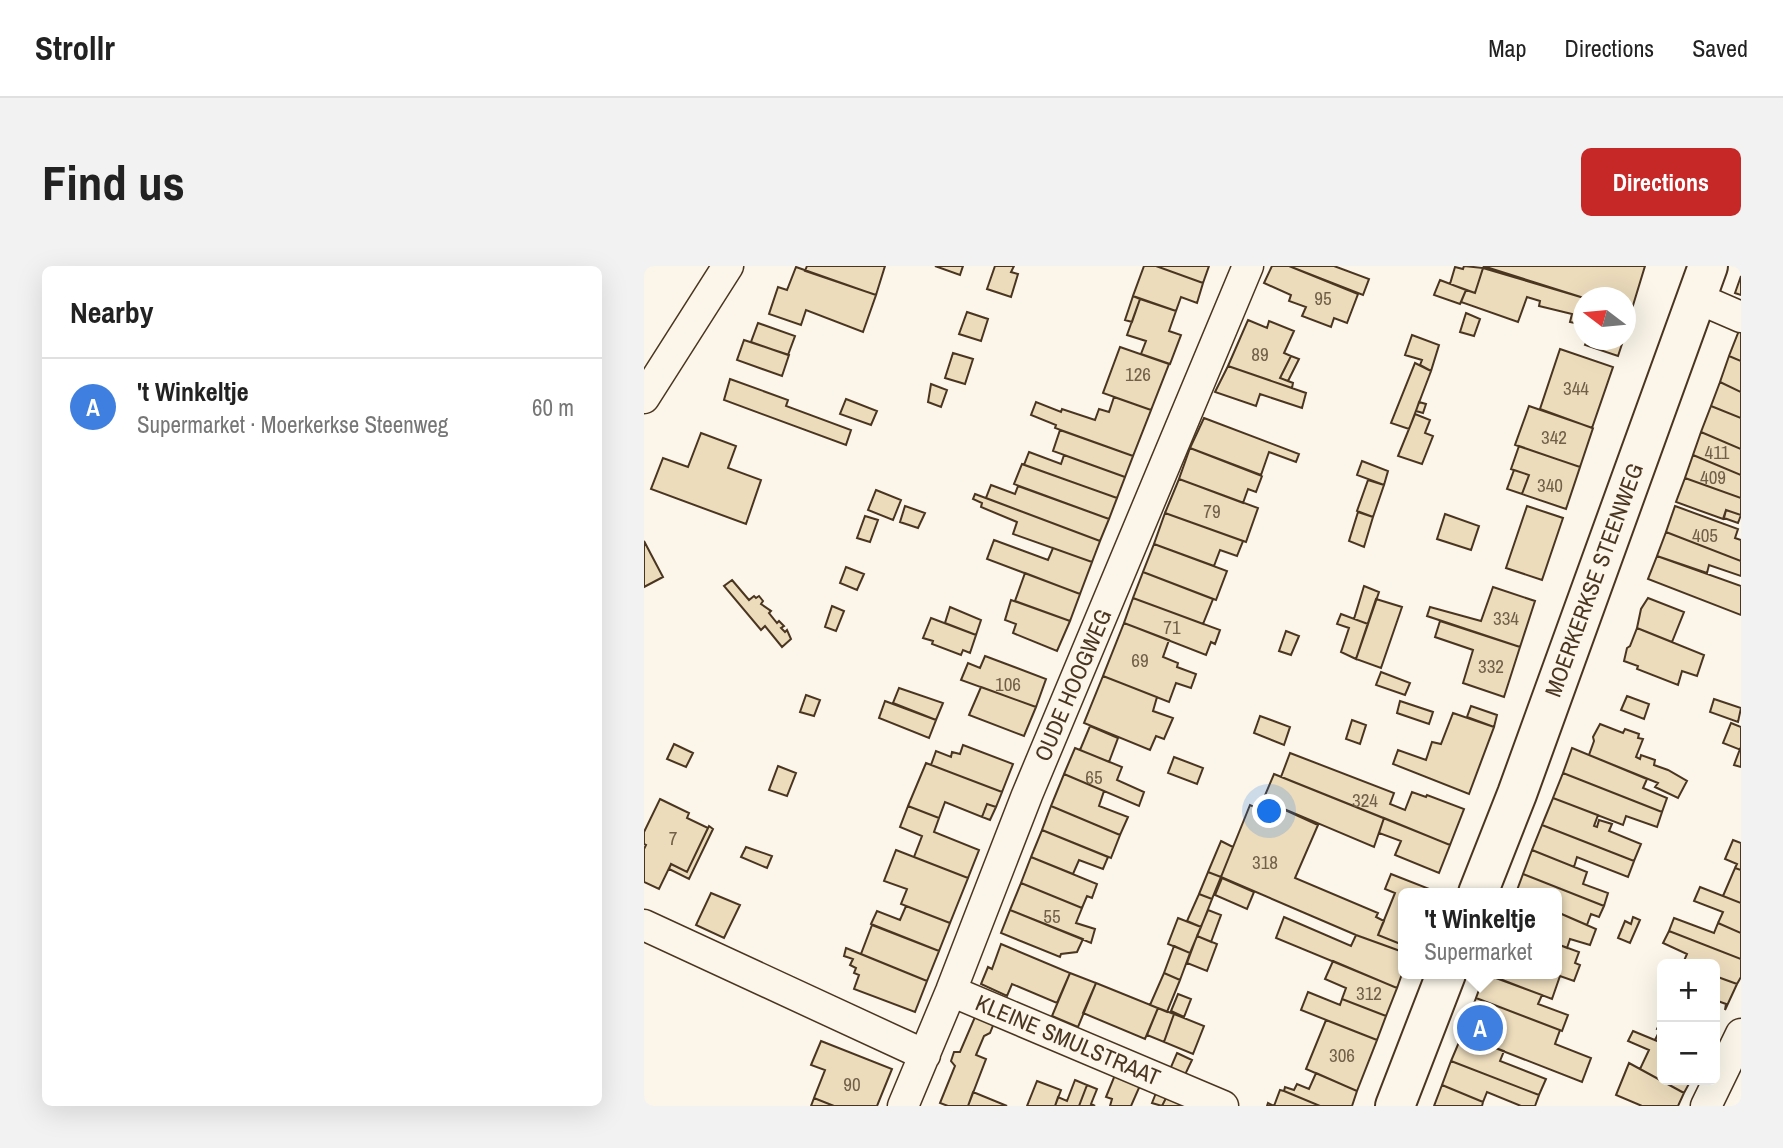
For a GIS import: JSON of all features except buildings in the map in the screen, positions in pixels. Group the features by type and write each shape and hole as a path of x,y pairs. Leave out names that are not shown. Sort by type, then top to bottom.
{"street":[{"path":"644,398 728,266"},
{"name":"OUDE HOOGWEG","path":"904,1106 1033,782 1248,266"},
{"path":"1702,282 1741,317"},
{"name":"MOERKERKSE STEENWEG","path":"1480,888 1517,794 1702,282"},
{"path":"644,925 925,1055"},
{"path":"1395,1106 1444,979"},
{"name":"KLEINE SMULSTRAAT","path":"951,991 1223,1106"},
{"path":"1706,1106 1741,1034"}],"place":[{"name":"'t Winkeltje","path":"1480,1028"}]}
